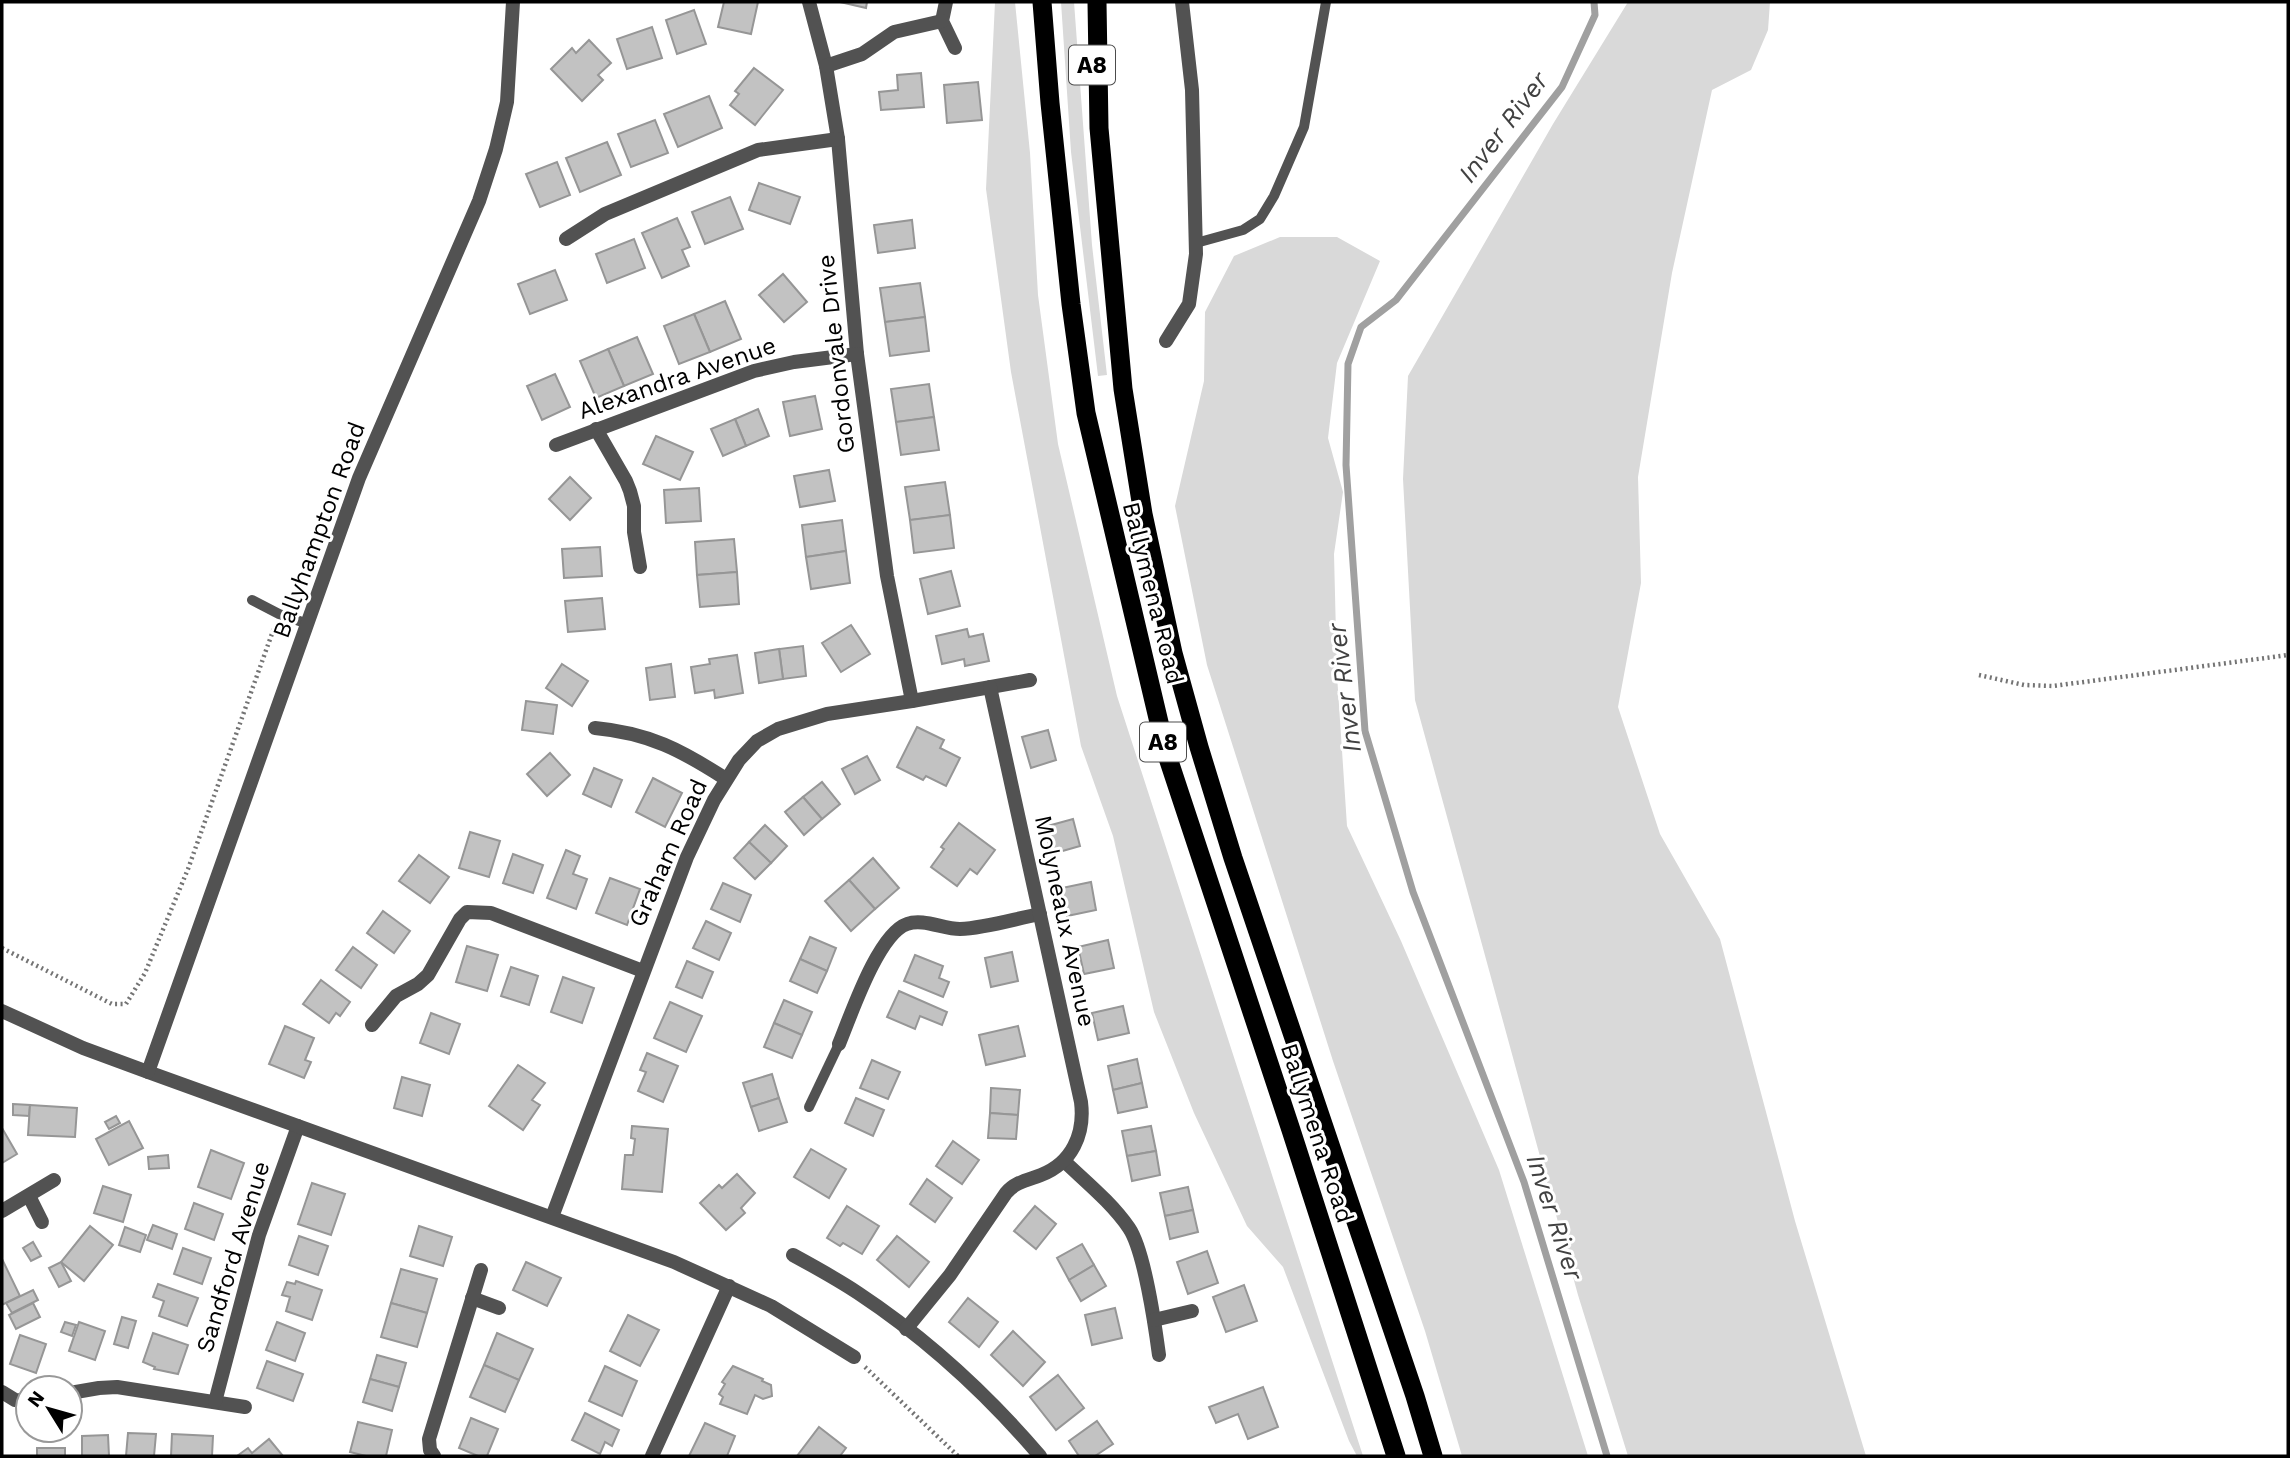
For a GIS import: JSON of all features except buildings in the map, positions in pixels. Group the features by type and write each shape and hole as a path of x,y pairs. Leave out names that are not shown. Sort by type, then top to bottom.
{"highway":[{"name":"Ballymena Road","path":"1042,2 1071,304 1086,414 1166,752 1396,1456"},
{"name":"A8","path":"1087,2 1099,128"},
{"name":"Ballymena Road","path":"1097,2 1099,128 1123,389 1143,514 1173,653 1233,858 1433,1456"}],"street":[{"name":"Ballyhampton Road","path":"148,1072 359,478 479,201 496,149 507,102 513,2"},
{"name":"Gordonvale Drive","path":"809,2 826,66 838,139 857,354 889,589 912,701"},
{"path":"946,2 942,21 955,48"},
{"path":"1167,341 1189,304 1196,243 1192,90 1181,2"},
{"path":"826,66 862,54 894,32 942,21"},
{"path":"566,239 605,214 758,150 838,139"},
{"name":"Alexandra Avenue","path":"556,445 774,366 857,354"},
{"path":"596,429 630,491 640,567"},
{"name":"Graham Road","path":"552,1217 687,857 726,779 745,752 757,741 793,723 827,714 1030,680"},
{"name":"Molyneaux Avenue","path":"990,687 1083,1114 1080,1135 1065,1161"},
{"path":"596,728 638,734 683,753 726,779"},
{"path":"372,1025 396,996 428,975 460,919 467,912 491,913 643,971"},
{"path":"839,1044 881,947 900,927 916,922 965,929 1040,914"},
{"path":"2,1011 83,1048 661,1257 789,1315 854,1357"},
{"name":"Sandford Avenue","path":"215,1402 259,1235 298,1126"},
{"path":"906,1329 950,1275 1010,1188 1049,1172 1065,1161 1132,1232 1154,1320 1159,1355"},
{"path":"2,1211 54,1180"},
{"path":"29,1196 42,1222"},
{"path":"793,1255 861,1294 906,1329 989,1399 1040,1456"},
{"path":"434,1456 430,1450 429,1439 481,1270"},
{"path":"652,1456 729,1286"},
{"path":"472,1298 499,1308"},
{"path":"1154,1320 1192,1311"},
{"path":"84,1391 117,1387 186,1400 245,1407"}],"lane":[{"path":"1196,243 1243,230 1259,219 1274,197 1304,127 1326,2"},
{"path":"252,600 279,614 308,624"},
{"path":"809,1107 839,1044"}],"path":[{"path":"2,948 112,1004 127,1004 145,973 188,869 279,614"},
{"path":"1979,675 2024,685 2053,686 2288,654"},
{"path":"854,1357 958,1456"}],"shaded area":[{"path":"995,2 1015,2 1030,153 1038,295 1058,444 1117,696 1363,1456 1357,1456 1349,1441 1283,1267 1247,1226 1194,1113 1154,1012 1113,836 1081,746 1011,372 986,189"},
{"path":"1061,2 1074,2 1092,245 1107,375 1098,376 1071,152"},
{"path":"1628,2 1770,2 1768,30 1751,70 1712,90 1672,273 1638,477 1641,583 1618,707 1660,834 1720,939 1795,1221 1866,1456 1628,1456 1578,1295 1415,700 1403,479 1408,376 1553,124"},
{"path":"1280,237 1337,237 1380,261 1337,363 1328,438 1343,492 1334,554 1337,675 1347,826 1401,941 1499,1170 1588,1456 1462,1456 1425,1331 1333,1061 1207,665 1175,506 1204,381 1205,312 1234,256"}],"waterway":[{"name":"Inver River","path":"1594,2 1595,15 1562,87 1396,300 1361,327 1348,364 1346,465 1365,731 1413,892 1524,1182 1607,1456"}]}
